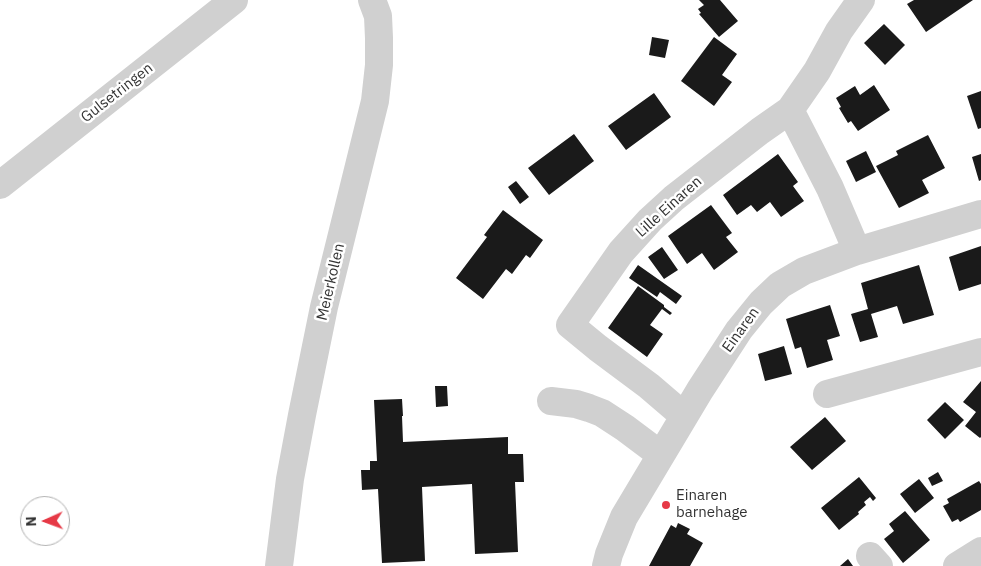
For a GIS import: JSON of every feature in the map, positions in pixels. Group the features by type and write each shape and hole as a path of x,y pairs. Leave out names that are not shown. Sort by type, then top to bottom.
{"street":[{"name":"Gulsetringen","path":"0,185 234,0"},
{"name":"Meierkollen","path":"280,566 290,479 324,307 375,101 379,66 379,38 378,16 372,0"},
{"name":"Lille Einaren","path":"684,416 649,386 570,325 621,252 650,220 674,198 790,110 817,71 839,31 861,0"},
{"path":"790,110 830,188 857,251"},
{"name":"Einaren","path":"606,566 624,517 684,416 739,330 760,303 780,285 804,272 857,251 981,214"},
{"path":"827,394 981,352"},
{"path":"551,401 576,404 602,413 661,455"},
{"path":"957,566 981,551"}],"building":[{"path":"699,0 720,0 738,21 719,37 699,14 701,13 698,9 704,5"},
{"path":"914,0 973,0 926,32 907,4"},
{"path":"884,24 905,45 885,65 864,43"},
{"path":"652,37 669,40 665,58 649,55"},
{"path":"714,37 737,54 722,75 732,82 714,106 681,81"},
{"path":"874,85 890,110 858,131 851,121 848,123 839,108 841,107 836,98 855,86 860,95"},
{"path":"981,91 981,128 978,129 967,96"},
{"path":"654,93 671,117 626,150 608,126"},
{"path":"574,134 594,161 549,195 528,168"},
{"path":"928,135 945,168 922,180 929,193 899,208 876,166 898,155 896,151"},
{"path":"866,151 876,172 856,182 846,161"},
{"path":"778,154 798,182 793,186 804,201 781,217 770,202 757,212 751,205 737,215 723,195"},
{"path":"981,154 981,180 979,181 972,157"},
{"path":"516,181 529,197 520,204 508,187"},
{"path":"711,205 732,233 726,237 738,252 714,270 702,253 687,264 668,236"},
{"path":"503,210 543,240 530,258 526,255 512,274 506,269 483,299 456,278 487,237 484,235"},
{"path":"981,246 981,284 959,291 949,257"},
{"path":"662,247 678,270 664,279 648,257"},
{"path":"638,265 682,296 676,304 660,292 657,297 629,278"},
{"path":"919,265 934,315 903,324 897,306 871,314 878,337 860,342 851,314 868,309 861,283"},
{"path":"638,286 672,313 670,315 662,309 650,325 663,334 647,357 608,328"},
{"path":"830,305 840,336 827,340 833,360 807,368 801,347 795,349 786,319"},
{"path":"784,346 792,374 765,381 758,354"},
{"path":"981,381 980,438 965,426 976,412 963,402"},
{"path":"435,386 447,386 448,406 436,407"},
{"path":"402,399 403,442 508,437 508,454 523,454 524,482 515,482 518,552 475,554 472,484 422,487 425,561 382,563 378,489 362,490 361,470 370,470 370,461 377,461 374,400"},
{"path":"945,402 964,420 945,439 927,420"},
{"path":"825,417 846,441 812,470 790,447"},
{"path":"938,472 943,481 932,486 928,478"},
{"path":"859,477 876,498 873,501 870,497 864,502 866,505 858,512 859,514 839,530 821,508"},
{"path":"919,479 934,498 915,513 900,494"},
{"path":"979,481 981,484 981,510 960,522 958,519 952,522 943,506 949,503 947,499"},
{"path":"905,511 930,540 903,563 884,539 894,531 889,524"},
{"path":"678,523 690,529 687,534 703,543 690,566 649,566 671,525 676,528"},
{"path":"848,559 853,566 840,566"}],"place":[{"name":"Einaren barnehage","path":"666,505"}]}
